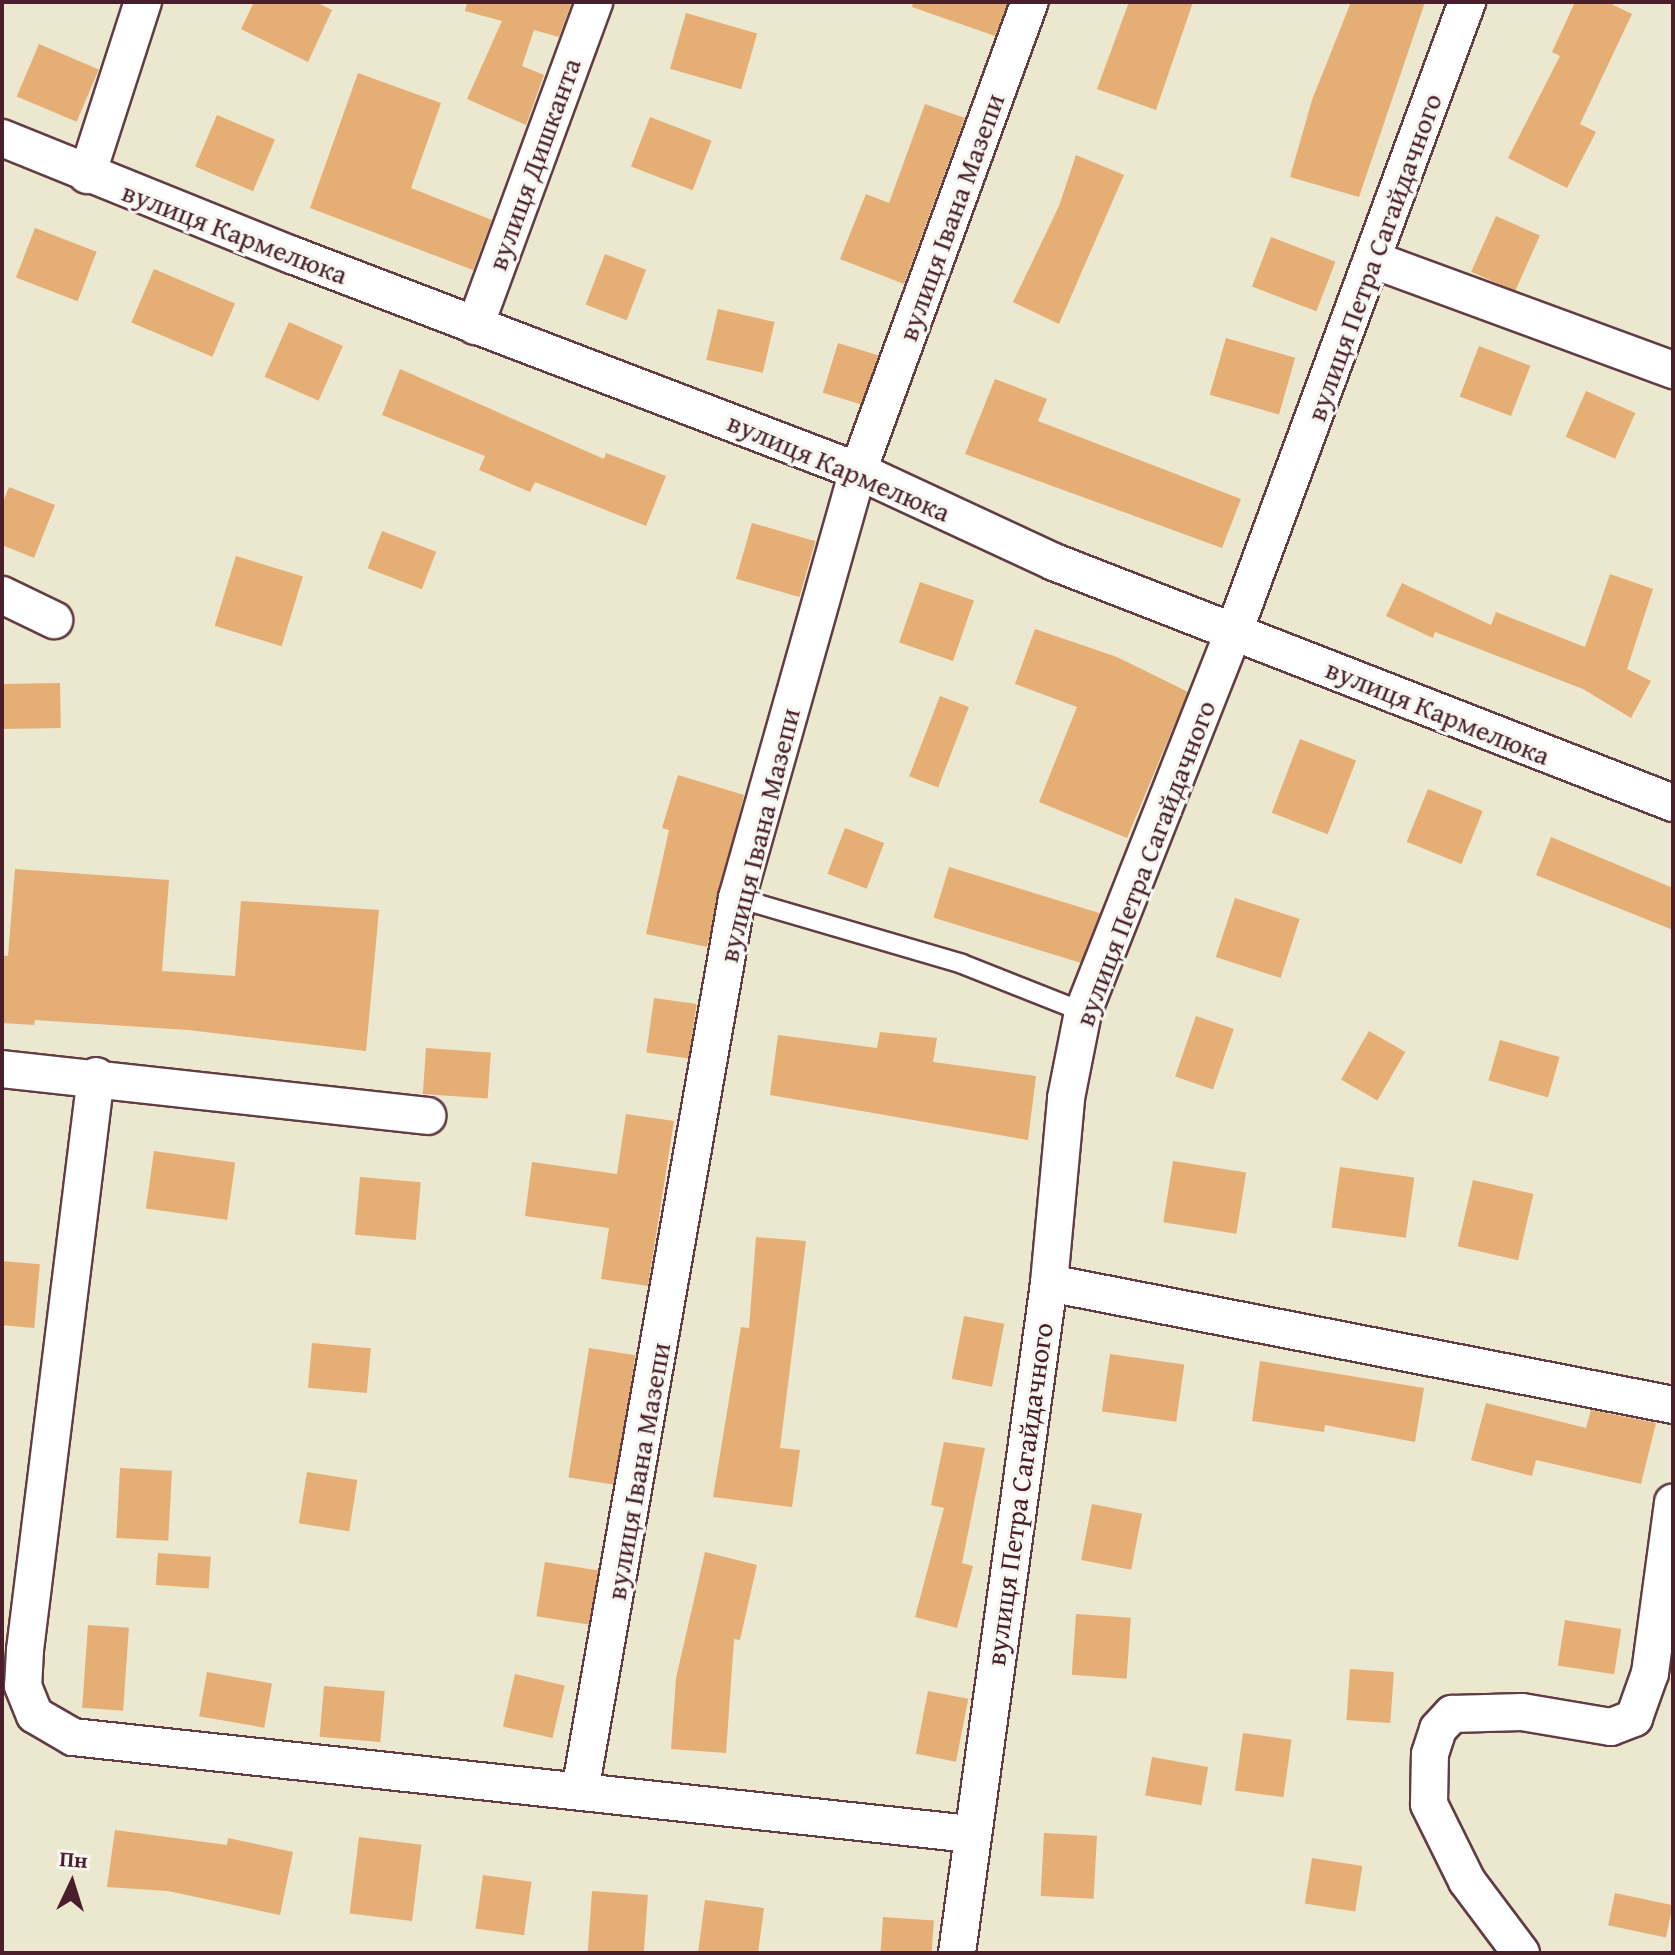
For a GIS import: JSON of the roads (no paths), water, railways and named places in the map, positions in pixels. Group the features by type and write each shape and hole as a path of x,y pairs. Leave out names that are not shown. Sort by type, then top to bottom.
{"street":[{"path":"87,175 143,2"},
{"name":"вулиця Дишканта","path":"475,326 594,2"},
{"name":"вулиця Івана Мазепи","path":"580,1791 737,898 858,471 1030,2"},
{"name":"вулиця Петра Сагайдачного","path":"957,1953 970,1834 1049,1283 1066,1098 1083,1012 1235,629 1467,2"},
{"name":"вулиця Кармелюка","path":"2,138 87,175 475,326 858,471 1054,562 1235,629 1673,803"},
{"path":"1374,260 1673,370"},
{"path":"2,595 54,620"},
{"path":"2,1069 96,1076 427,1116"},
{"path":"96,1076 25,1650 23,1686 35,1715 73,1737 970,1834"},
{"path":"1049,1283 1673,1405"},
{"path":"1521,1953 1467,1881 1429,1804 1430,1754 1438,1729 1452,1714 1522,1712 1611,1727 1634,1718 1650,1673 1673,1503"}],"lane":[{"path":"737,898 962,964 1083,1012"}]}
